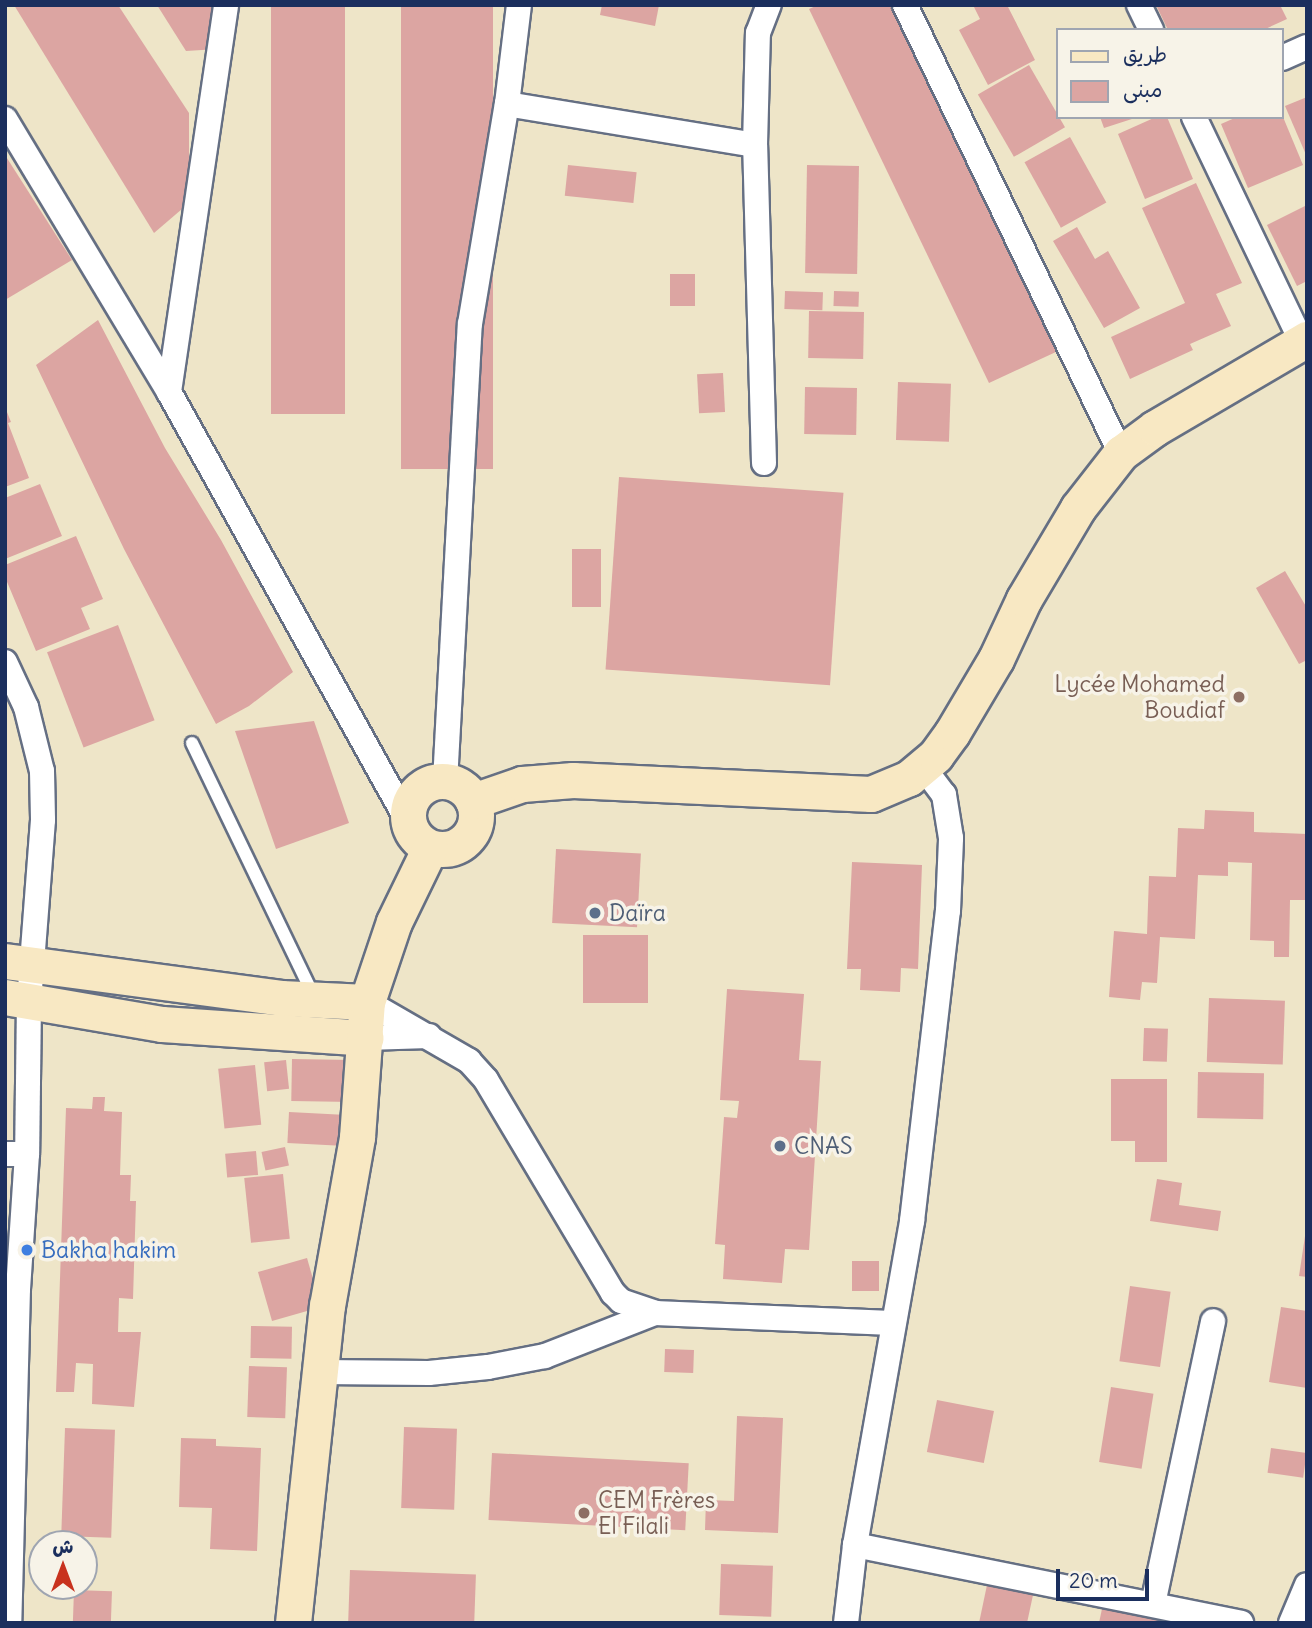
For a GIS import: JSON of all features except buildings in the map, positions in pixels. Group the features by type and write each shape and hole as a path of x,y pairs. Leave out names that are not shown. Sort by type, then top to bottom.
{"main road":[{"path":"473,801 522,784 573,780 871,794 890,788 923,768 952,733 996,659 1024,599 1078,508 1121,453 1155,428 1304,341"},
{"path":"293,1623 327,1306 357,1137 367,1002 394,922 419,834 408,809 420,789 430,783 445,782 457,785 473,801 475,825 470,835 451,849 419,834"},
{"path":"19,963 316,1001 367,1002"},
{"path":"17,999 162,1024 366,1038"}],"street":[{"path":"169,392 226,5"},
{"path":"445,782 470,324 507,104 519,5"},
{"path":"764,463 755,145 758,33 769,5"},
{"path":"1139,5 1150,28"},
{"path":"913,9 1121,453"},
{"path":"1284,57 1307,47"},
{"path":"507,104 755,145"},
{"path":"5,119 169,392 419,834"},
{"path":"1195,119 1304,341"},
{"path":"5,662 26,707 42,771 43,820 19,963 17,999 7,1592 9,1623"},
{"path":"846,1623 855,1545 912,1221 948,911 951,838 944,795 923,768"},
{"path":"367,1002 429,1036 469,1062 486,1080 612,1293 630,1307 655,1313 892,1324"},
{"path":"366,1038 429,1036"},
{"path":"320,1372 429,1373 488,1367 545,1356 655,1313"},
{"path":"1153,1604 1213,1321"},
{"path":"855,1545 1241,1623"},
{"path":"1290,1623 1307,1585"}],"lane":[{"path":"192,743 316,1001"}],"place":[{"name":"Lycée Mohamed Boudiaf","path":"1239,697"},
{"name":"Daïra","path":"595,913"},
{"name":"CNAS","path":"780,1146"},
{"name":"Bakha hakim","path":"27,1250"},
{"name":"CEM Frères El Filali","path":"584,1513"}]}
